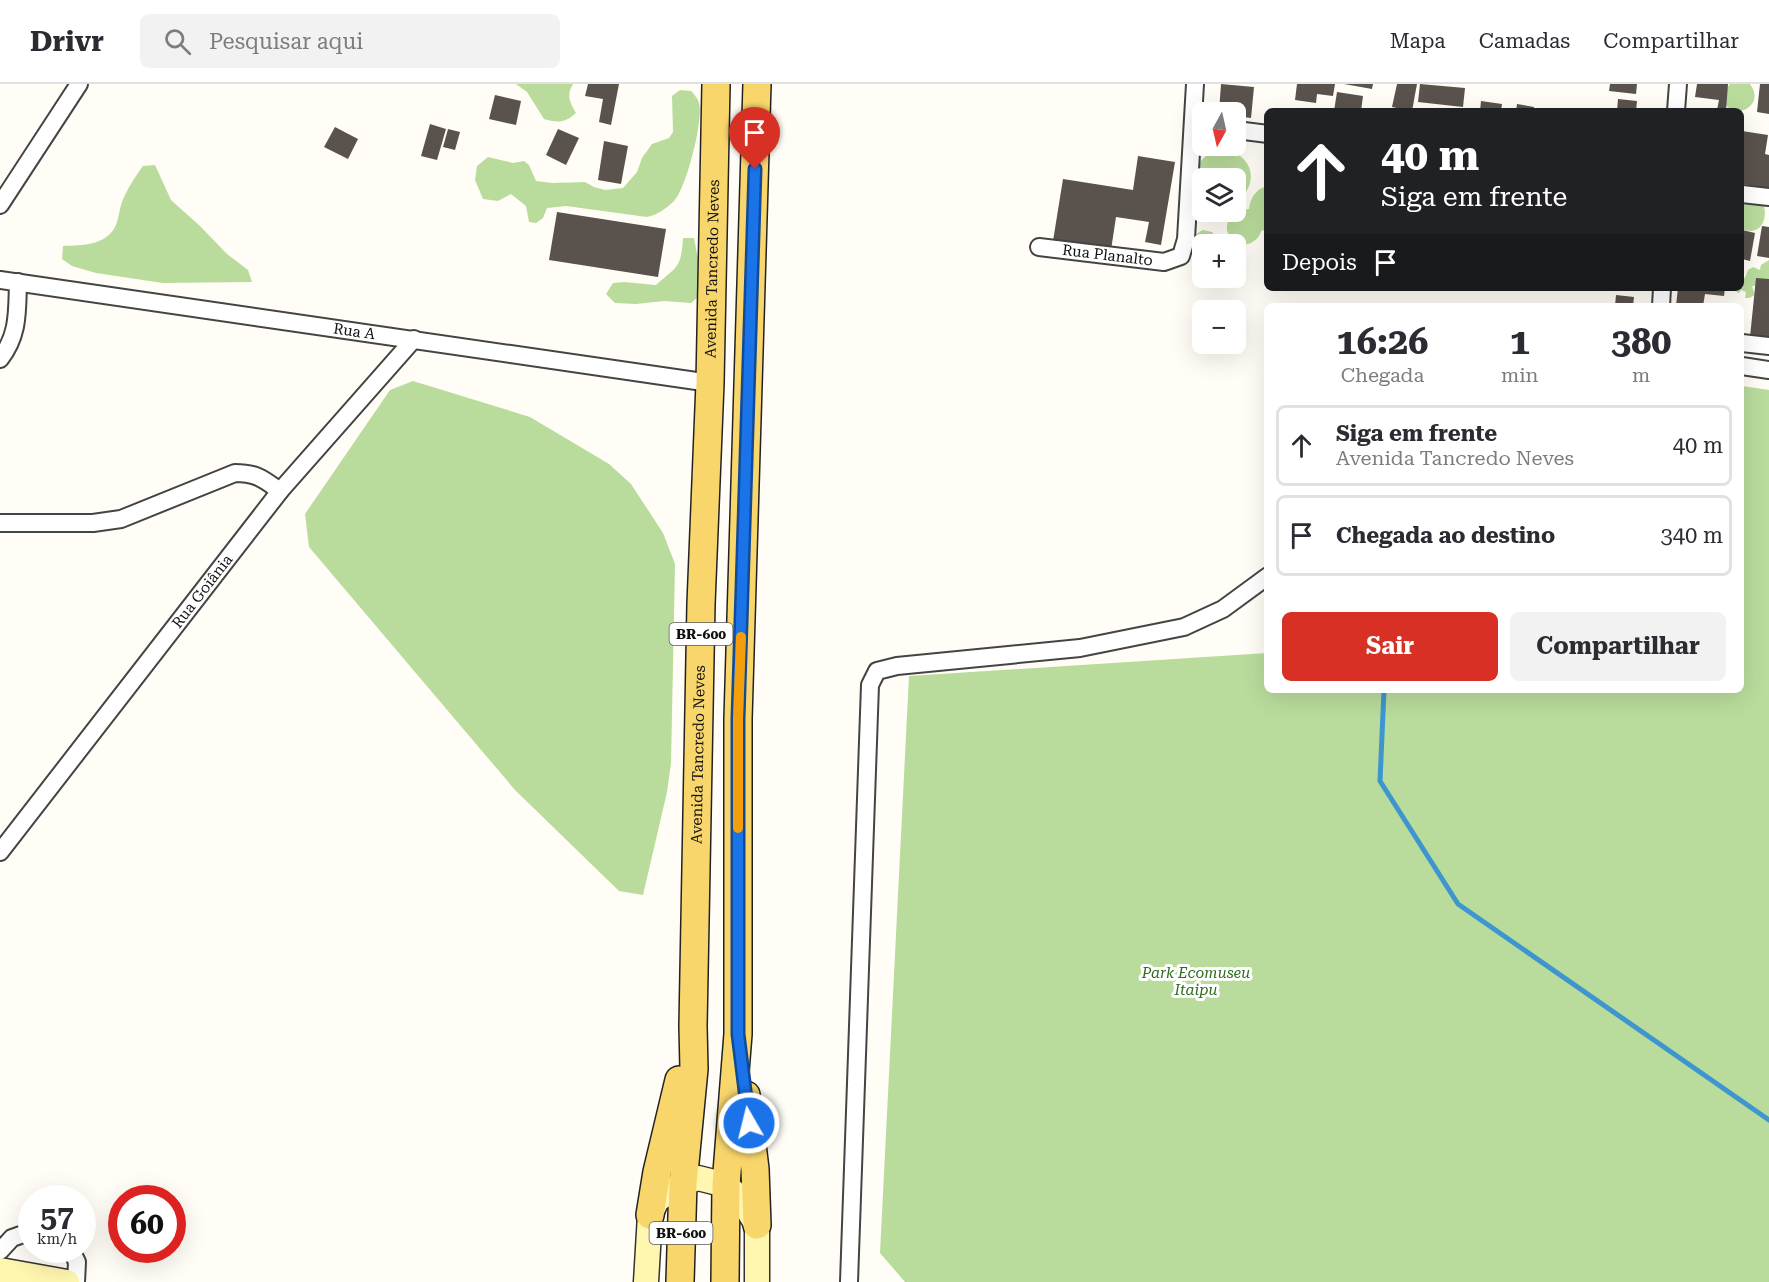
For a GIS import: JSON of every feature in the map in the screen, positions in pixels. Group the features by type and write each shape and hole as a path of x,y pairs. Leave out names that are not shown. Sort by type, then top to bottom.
{"main road":[{"name":"Avenida Tancredo Neves","path":"680,1282 683,1183 694,1069 701,604 710,383 716,84"},
{"name":"BR-600","path":"725,1282 726,1185 738,1034 738,719 757,84"},
{"path":"650,1215 657,1172 693,1026"},
{"path":"738,1034 755,1169 757,1225"}],"street":[{"path":"0,205 79,84"},
{"name":"Rua Planalto","path":"1195,84 1196,102"},
{"path":"1676,108 1678,84"},
{"path":"1246,131 1264,134"},
{"name":"Rua Planalto","path":"1039,247 1164,262 1181,256 1186,239 1195,156"},
{"path":"1744,194 1769,197"},
{"name":"Rua A","path":"0,280 710,383"},
{"path":"0,359 14,335 18,282"},
{"name":"Rua Goiânia","path":"0,852 280,491 414,339"},
{"path":"1744,343 1769,346"},
{"path":"1744,366 1769,370"},
{"path":"0,523 93,523 121,519 235,473 250,473 280,491"},
{"path":"849,1282 870,685 878,671 897,666 1080,648 1184,627 1223,609 1264,579"},
{"path":"646,1282 650,1215 657,1200 683,1183 698,1178 726,1185 742,1200 757,1225 757,1282"},
{"path":"0,1251 12,1238 18,1236"},
{"path":"76,1282 77,1263"},
{"path":"0,1270 67,1282"}],"green space":[{"path":"516,84 573,84 570,99 576,113 561,121 544,119 527,92"},
{"path":"1730,84 1750,84 1754,93 1754,101 1744,110 1744,108 1729,108 1725,97"},
{"path":"680,90 691,91 696,97 700,111 699,123 689,169 679,194 671,204 658,213 647,217 566,206 547,208 543,218 536,223 529,222 526,206 511,194 498,201 483,199 475,180 477,166 488,157 513,163 524,161 529,165 536,181 585,182 605,190 623,188 637,172 642,158 652,144 669,138 673,132 672,96"},
{"path":"1240,156 1250,169 1251,177 1246,191 1246,168 1197,168 1205,157"},
{"path":"155,165 171,200 227,254 248,270 252,282 163,283 96,273 72,266 62,259 63,246 100,241 112,232 124,197 134,179 143,166"},
{"path":"1264,187 1264,231 1262,230 1256,239 1246,244 1246,234 1228,234 1228,222 1246,222 1246,210 1249,209 1254,194"},
{"path":"1744,200 1763,203 1765,215 1762,225 1754,231 1744,230"},
{"path":"1203,230 1214,234 1197,234"},
{"path":"683,238 694,238 698,259 699,296 691,303 664,301 636,304 615,303 606,294 613,283 656,285 677,266 681,256"},
{"path":"1769,260 1769,279 1758,286 1752,286 1755,295 1745,298 1746,292 1744,291 1744,278 1748,270 1753,267 1760,270 1761,265"},
{"path":"413,381 530,417 609,464 631,484 663,533 675,564 671,763 667,792 643,895 619,891 515,790 309,547 305,514 390,390"},
{"name":"Park Ecomuseu Itaipu","path":"1744,386 1769,390 1769,1282 905,1282 880,1253 909,676 1264,653 1264,693 1744,693"}],"building":[{"path":"588,84 619,84 611,125 599,122 603,99 585,96"},
{"path":"1221,84 1254,87 1251,118 1246,117 1246,102 1220,102"},
{"path":"1297,84 1335,84 1333,96 1317,94 1316,103 1295,100"},
{"path":"1344,84 1373,84 1372,89"},
{"path":"1397,84 1417,84 1413,108 1392,107"},
{"path":"1420,84 1465,88 1463,107 1418,102"},
{"path":"1610,84 1637,84 1636,94 1609,91"},
{"path":"1697,84 1728,84 1726,108 1717,108 1719,100 1695,97"},
{"path":"1760,84 1769,84 1769,114 1757,112"},
{"path":"1337,92 1363,96 1361,108 1334,108"},
{"path":"495,95 521,101 516,125 489,119"},
{"path":"1618,99 1637,101 1636,108 1617,108"},
{"path":"1481,101 1502,104 1501,108 1480,108"},
{"path":"1517,104 1534,107 1534,108 1516,108"},
{"path":"430,124 446,129 437,160 421,156"},
{"path":"335,127 358,139 348,159 324,147"},
{"path":"448,129 460,132 455,150 443,147"},
{"path":"558,129 579,138 566,165 546,155"},
{"path":"1744,131 1768,135 1765,154 1769,155 1769,188 1744,184"},
{"path":"604,141 628,146 621,184 598,180"},
{"path":"1138,156 1175,162 1161,245 1145,242 1149,222 1116,217 1111,250 1053,241 1063,179 1133,190"},
{"path":"557,212 666,229 658,277 549,260"},
{"path":"1762,226 1769,227 1769,258 1757,256"},
{"path":"1744,230 1755,233 1750,261 1744,260"},
{"path":"1756,278 1769,279 1769,339 1750,337"},
{"path":"1678,291 1725,291 1724,296 1705,294 1704,303 1676,303"},
{"path":"1616,295 1634,297 1633,303 1615,303"}],"waterway":[{"path":"1384,693 1380,781 1458,904 1769,1120"}],"slow traffic":[{"path":"738,828 741,637"}],"route":[{"path":"749,1123 738,1034 738,719 755,169"}]}
